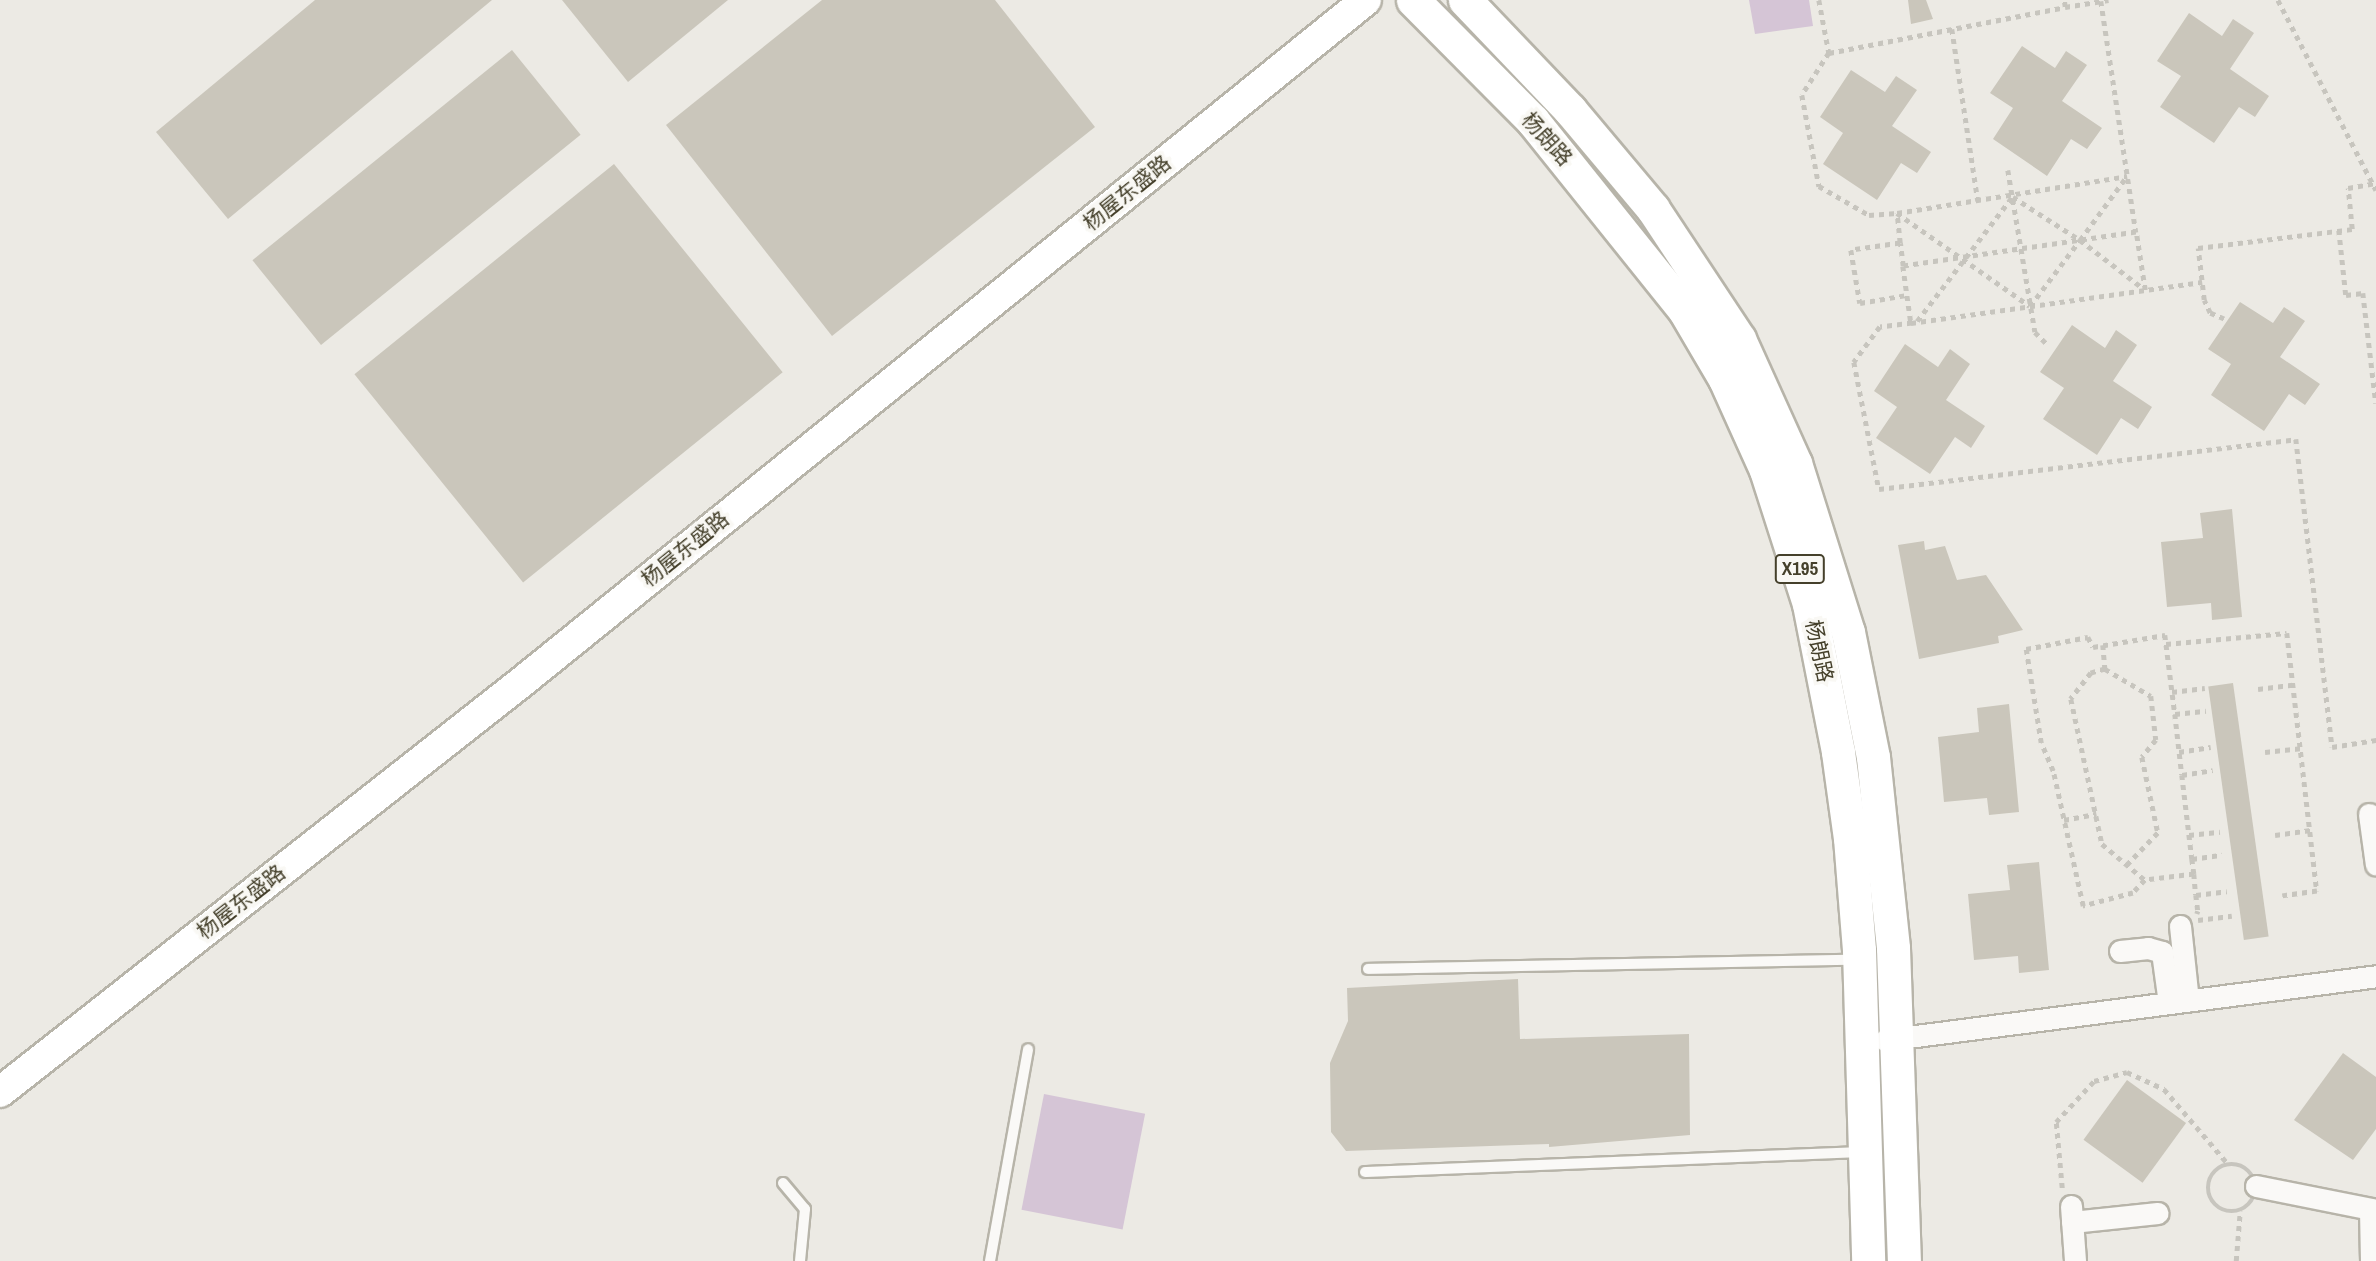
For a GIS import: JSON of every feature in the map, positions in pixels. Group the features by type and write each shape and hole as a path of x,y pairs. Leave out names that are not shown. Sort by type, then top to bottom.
{"main road":[{"name":"杨朗路","path":"1413,0 1584,181 1685,311 1725,379 1766,470 1809,604 1838,752 1860,960 1868,1261"},
{"name":"杨朗路","path":"1465,0 1570,110 1653,209 1705,283 1769,398 1825,550 1848,632 1871,744 1886,867 1898,1038 1904,1261"}],"street":[{"name":"杨屋东盛路","path":"0,1092 518,685 1366,0"},
{"path":"2369,814 2376,865"},
{"path":"2179,1002 2187,923"},
{"path":"2120,951 2148,948 2162,952 2179,1002"},
{"path":"1863,1043 2376,976"},
{"path":"2256,1186 2373,1209 2371,1261"},
{"path":"2075,1261 2071,1214 2158,1213"}],"lane":[{"path":"1368,969 1860,960"},
{"path":"990,1261 1028,1049"},
{"path":"1365,1172 1866,1152"},
{"path":"783,1183 805,1209 800,1261"}],"path":[{"path":"1819,0 1829,53 1802,95 1819,186 1869,215 2012,197 2127,176"},
{"path":"2064,0 2065,7"},
{"path":"1829,53 2108,0"},
{"path":"2224,318 2210,313 2198,248 2352,229 2348,188 2375,186 2278,0"},
{"path":"2101,1 2145,290"},
{"path":"1952,29 1978,202"},
{"path":"2008,170 2035,332 2047,344"},
{"path":"2030,306 2127,176"},
{"path":"2012,197 2080,240 2145,290"},
{"path":"1914,322 2012,197"},
{"path":"1897,213 1907,295 1914,322"},
{"path":"1897,213 2030,306"},
{"path":"2339,230 2346,295 2363,293 2376,402"},
{"path":"1903,266 2136,232"},
{"path":"1900,243 1851,250 1860,303 1907,295"},
{"path":"2203,282 1880,327 1854,362 1879,489 2296,439 2332,747 2376,740"},
{"path":"2166,644 2287,633 2318,891 2282,896"},
{"path":"2183,950 2187,923 2196,895 2194,874 2165,635 2093,646 2088,637 2026,649 2041,743 2053,771 2082,906 2133,893 2145,880 2194,874"},
{"path":"2103,645 2105,669"},
{"path":"2127,865 2158,833 2142,757 2156,740 2151,696 2105,669 2091,673 2071,699 2102,844 2127,865 2145,880"},
{"path":"2258,689 2293,685"},
{"path":"2172,692 2204,688"},
{"path":"2175,715 2206,711"},
{"path":"2179,752 2211,747"},
{"path":"2265,752 2301,748"},
{"path":"2182,775 2213,770"},
{"path":"2064,820 2096,814"},
{"path":"2275,835 2311,830"},
{"path":"2189,835 2220,832"},
{"path":"2192,859 2222,855"},
{"path":"2196,895 2227,891"},
{"path":"2187,923 2232,916"},
{"path":"2071,1214 2059,1182 2056,1122 2094,1081 2127,1072 2164,1089 2228,1164"},
{"path":"2236,1261 2240,1211"}],"shaded area":[{"path":"1749,0 1809,0 1813,26 1755,34"},
{"path":"1044,1094 1145,1114 1123,1229 1021,1210"}],"building":[{"path":"315,0 492,0 228,219 156,132"},
{"path":"562,0 728,0 628,82"},
{"path":"822,0 995,0 1095,127 832,336 666,125"},
{"path":"1908,0 1926,0 1933,19 1911,24"},
{"path":"2189,13 2222,36 2233,19 2254,33 2230,69 2269,96 2255,117 2239,107 2214,143 2160,107 2181,76 2157,61"},
{"path":"2022,46 2055,68 2066,51 2087,65 2062,101 2102,128 2087,149 2071,139 2047,176 1993,139 2013,108 1990,93"},
{"path":"512,50 581,135 321,345 252,260"},
{"path":"1851,70 1885,92 1896,76 1917,90 1892,126 1931,152 1917,173 1901,163 1877,200 1823,164 1843,133 1820,117"},
{"path":"614,164 783,372 523,582 354,374"},
{"path":"2240,302 2273,323 2284,307 2305,321 2280,357 2320,384 2305,405 2289,394 2264,431 2211,395 2231,364 2208,349"},
{"path":"2072,325 2105,348 2116,330 2137,345 2113,381 2152,407 2138,429 2121,418 2097,455 2043,419 2064,388 2040,372"},
{"path":"1905,344 1938,367 1950,349 1970,364 1946,400 1985,426 1971,448 1955,437 1930,474 1876,438 1897,407 1874,391"},
{"path":"2232,509 2242,617 2212,620 2211,603 2167,607 2161,542 2203,538 2200,513"},
{"path":"1924,541 1925,550 1945,546 1957,580 1986,575 2023,630 1998,636 1999,643 1919,659 1898,545"},
{"path":"2233,683 2269,937 2244,940 2208,686"},
{"path":"2009,704 2019,812 1989,815 1987,798 1944,802 1938,737 1979,732 1977,708"},
{"path":"2039,862 2049,970 2019,973 2018,956 1974,960 1968,894 2010,890 2007,865"},
{"path":"1518,979 1520,1039 1689,1034 1690,1135 1549,1147 1549,1144 1346,1151 1331,1132 1330,1063 1348,1021 1347,988"},
{"path":"2343,1053 2376,1077 2376,1129 2353,1160 2294,1120"},
{"path":"2127,1080 2186,1123 2143,1183 2084,1140"}]}
